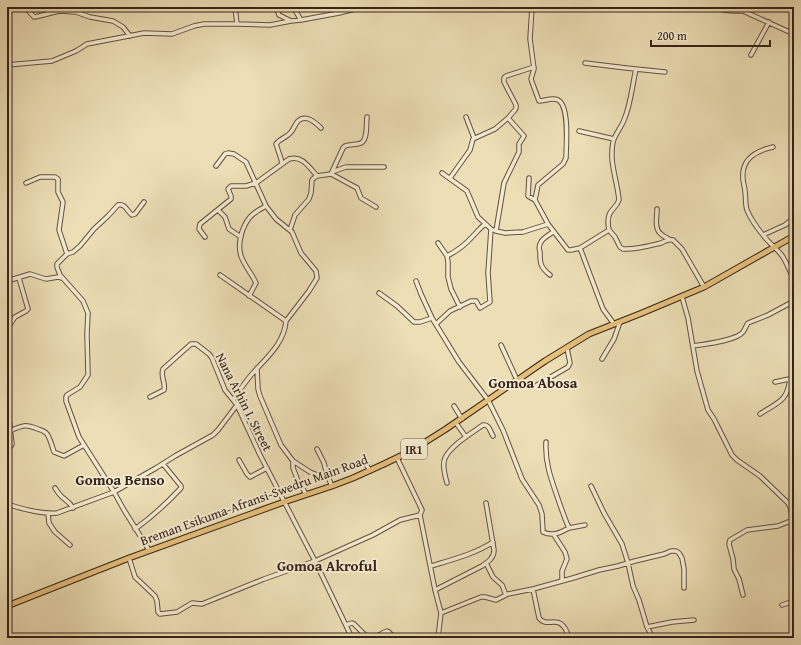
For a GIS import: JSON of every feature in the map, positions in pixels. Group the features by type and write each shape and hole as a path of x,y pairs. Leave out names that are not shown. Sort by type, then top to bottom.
{"main road":[{"name":"Breman Esikuma-Afransi-Swedru Main Road","path":"7,606 149,550 332,486 370,471 421,445 462,419 545,360 589,334 704,287 794,236"}],"street":[{"path":"25,7 34,17 59,11 74,12 90,17 110,20 120,25 130,36"},
{"path":"234,7 237,24"},
{"path":"276,7 278,14 291,21"},
{"path":"293,7 302,20"},
{"path":"7,65 52,61 76,51 87,44 147,32 170,34 200,25 270,25 339,13 363,7"},
{"path":"532,7 530,39 534,67 532,82 538,100 542,101 554,98 559,100 563,106 566,117 567,130 566,158 562,164 538,184 535,200"},
{"path":"716,8 731,12 743,9 794,34"},
{"path":"751,55 769,22"},
{"path":"586,63 665,72"},
{"path":"450,178 470,150 472,140 493,131 515,110 516,106 504,82 504,78 534,67"},
{"path":"636,69 628,110 620,130 614,139 612,162 619,200 618,204 610,213 608,219 609,230 616,237 622,249 643,247 669,240"},
{"path":"331,173 345,146 364,141 367,117"},
{"path":"466,117 474,138"},
{"path":"436,324 450,311 473,300 477,302 480,308 490,302 488,273 493,230 500,212 504,183 519,152 520,144 524,136 508,118"},
{"path":"282,164 276,144 278,141 290,134 297,122 302,119 312,120 320,128"},
{"path":"579,131 614,139"},
{"path":"773,148 762,149 752,155 745,162 743,173 746,204 747,210 763,235 775,247 782,257 794,279"},
{"path":"216,166 225,154 231,153 246,162 266,206 276,219 294,235 301,253 317,274 317,278 309,291 286,321 280,342 257,368 233,400"},
{"path":"205,237 199,229 200,224 231,199 228,187 233,185 246,186 256,183 289,159 293,158 303,161 317,176"},
{"path":"290,230 295,215 309,199 312,190 312,180 314,178 346,167 384,167"},
{"path":"442,172 467,191 476,214 493,230 505,233 523,232 548,224"},
{"path":"331,173 356,188 361,198 376,207"},
{"path":"26,183 40,177 58,178 58,192 63,202 60,230 67,254"},
{"path":"528,178 528,196 535,200 553,232 568,250 580,248 609,230"},
{"path":"144,202 132,215 124,205 118,205 94,229 80,246 73,252 67,254 57,265 58,272 83,301 88,313 88,374 82,385 67,396 66,399 76,431 149,550"},
{"path":"249,296 256,283 242,258 240,251 241,237 249,219 266,206"},
{"path":"657,209 658,231 669,240 676,242 682,249 704,287"},
{"path":"218,210 225,217 229,229 241,237"},
{"path":"763,235 785,225 794,218"},
{"path":"447,256 457,250 485,224"},
{"path":"550,275 544,271 540,263 539,247 543,239 553,232"},
{"path":"438,243 447,256 448,277 451,292 460,306"},
{"path":"580,248 603,309 617,323 614,339 602,359"},
{"path":"7,281 30,274 46,279 58,277 63,278"},
{"path":"220,275 286,321"},
{"path":"7,329 15,317 28,309 20,278"},
{"path":"416,281 420,294 432,318 459,362 488,400 506,436 522,479 539,505 542,514 543,531 546,534 554,535 569,528 585,525"},
{"path":"379,293 397,306 414,322 420,322 432,318"},
{"path":"682,296 688,318 697,371 708,410 732,455 760,476 788,503 791,509 793,520 778,526 746,530 730,540 729,544 734,569 739,579 743,595"},
{"path":"693,346 737,336 744,331 748,323 768,315 794,301"},
{"name":"Nana Arhin I. Street","path":"150,397 164,390 165,388 162,373 163,369 191,344 194,343 210,356 225,390 237,405 352,638"},
{"path":"501,345 517,380"},
{"path":"537,385 568,367 570,363 567,348"},
{"path":"257,368 258,389 260,396 281,445 293,461 318,475 323,476 359,463 366,464 370,471"},
{"path":"775,382 792,378"},
{"path":"760,414 782,400 787,392 792,378"},
{"path":"7,504 18,508 57,514 114,492 216,432 237,405"},
{"path":"454,406 462,419"},
{"path":"7,408 12,445 7,447"},
{"path":"456,423 466,437"},
{"path":"447,483 444,471 445,458 451,449 461,439 485,424 488,426 492,436"},
{"path":"10,431 21,426 29,426 44,431 48,435 54,452 64,456 84,445"},
{"path":"546,442 545,450 547,464 569,528"},
{"path":"317,449 326,468 327,475 332,486"},
{"path":"397,458 421,507 422,512 420,515 441,613 438,638"},
{"path":"239,460 250,477 267,468"},
{"path":"293,461 293,468 306,494"},
{"path":"135,529 163,506 181,488 163,464"},
{"path":"591,486 604,513 622,544 633,586 647,627 653,638"},
{"path":"56,488 60,495 71,503 73,508"},
{"path":"435,590 486,564 494,554 486,503"},
{"path":"48,513 49,523 55,532 70,545"},
{"path":"128,558 135,577 155,596 158,612 160,614 177,612 191,603 202,604 264,578 315,561 400,520 420,515"},
{"path":"554,535 565,552 567,559 562,571 562,581"},
{"path":"431,566 476,551 493,542"},
{"path":"441,613 481,597 496,600 511,593 533,589 671,551 676,551 682,558 684,569 684,588"},
{"path":"486,564 493,577 502,585 506,595"},
{"path":"533,589 539,618 541,621 560,622 563,624 569,638"},
{"path":"782,605 794,601"},
{"path":"647,627 672,622 694,620"},
{"path":"346,625 354,624 367,637 370,638 387,631 394,638"}],"district":[{"name":"Gomoa Abosa","path":"533,382"},
{"name":"Gomoa Benso","path":"120,479"},
{"name":"Gomoa Akroful","path":"327,565"}]}
